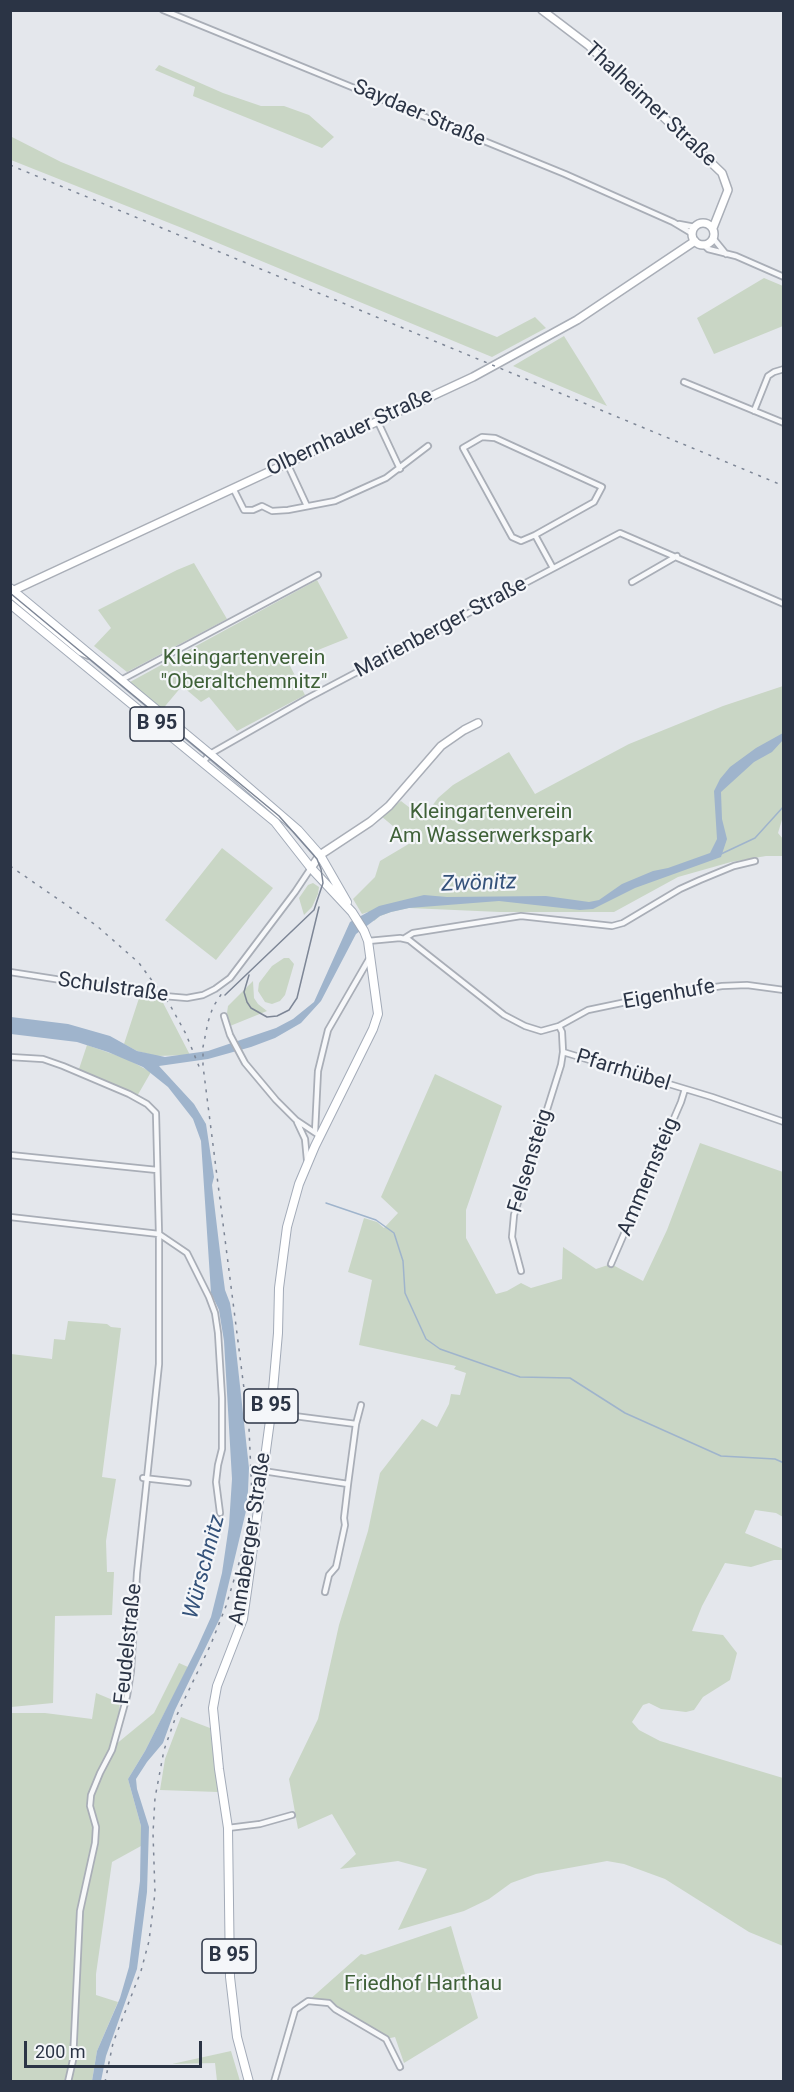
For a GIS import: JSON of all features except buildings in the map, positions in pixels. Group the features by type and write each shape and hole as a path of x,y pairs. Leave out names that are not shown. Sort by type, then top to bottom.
{"main road":[{"name":"Annaberger Straße","path":"11,591 210,754 298,830 320,855 368,941 378,1014 363,1048 317,1134 287,1227 282,1258 271,1413 243,1619 217,1686 213,1708 228,1828 230,1977 237,2037 249,2082"},
{"name":"Annaberger Straße","path":"10,604 275,822 311,868 354,914"}],"street":[{"name":"Saydaer Straße","path":"163,10 565,174 673,222 694,235"},
{"name":"Thalheimer Straße","path":"542,10 588,45 722,173 728,190 726,199 710,226"},
{"path":"726,254 713,238 710,226 700,223 694,235 708,249 783,277"},
{"name":"Olbernhauer Straße","path":"11,591 473,377 577,320 628,287 676,252 694,235"},
{"path":"703,244 709,243 713,238"},
{"path":"754,411 768,376 783,369"},
{"path":"684,382 783,423"},
{"path":"377,420 400,469"},
{"path":"482,437 495,438 602,487 594,502 535,535 521,541 512,537 463,448 482,437"},
{"path":"233,487 244,510 253,510 262,506 272,511 342,499 370,487 400,469 428,446"},
{"path":"287,463 307,506"},
{"name":"Marienberger Straße","path":"203,762 210,754 308,698 620,532 678,556"},
{"path":"535,535 553,568"},
{"path":"632,582 678,556 783,604"},
{"path":"121,680 318,575"},
{"path":"311,868 320,855 370,822 389,806 441,746 478,723"},
{"path":"368,941 405,938 413,933 521,916 612,926 623,923 700,879 754,861"},
{"name":"Schulstraße","path":"10,972 172,997 195,997 215,989 235,971 311,868"},
{"name":"Pfarrhübel","path":"405,938 504,1016 542,1031 559,1026 563,1052 783,1122"},
{"path":"317,1134 318,1071 328,1030 370,958"},
{"name":"Eigenhufe","path":"559,1026 588,1010 672,993 747,985 783,990"},
{"path":"224,1016 230,1035 245,1064 276,1100 296,1119 317,1134"},
{"name":"Felsensteig","path":"521,1271 512,1237 514,1215 561,1065 563,1052"},
{"name":"Feudelstraße","path":"10,1057 43,1059 63,1066 101,1081 147,1104 156,1113 159,1364 145,1479 127,1696 112,1750 100,1773 90,1806 96,1827 95,1843 80,1911 73,2060 68,2082"},
{"name":"Ammernsteig","path":"611,1264 685,1089"},
{"path":"296,1119 305,1140 308,1164"},
{"path":"10,1155 157,1170"},
{"path":"10,1217 159,1233 187,1253 215,1313 222,1398 222,1449 216,1482 220,1513"},
{"path":"325,1592 329,1575 336,1567 345,1525 356,1424 361,1405"},
{"path":"271,1413 356,1424"},
{"path":"263,1471 348,1484"},
{"path":"145,1479 188,1483"},
{"path":"228,1828 260,1824 292,1815"},
{"path":"274,2082 295,2010 308,2001 329,2003 334,2009 386,2039 400,2067"}],"green space":[{"path":"159,65 223,93 261,106 284,106 309,115 334,137 322,148 193,96 195,87 155,70"},
{"path":"10,136 61,162 497,337 535,317 546,328 492,357 182,228 11,160"},
{"path":"764,278 783,286 783,326 714,354 697,318"},
{"path":"564,336 589,376 607,406 513,366"},
{"name":"Kleingartenverein \"Oberaltchemnitz\"","path":"194,563 227,619 127,672 94,646 111,628 98,610"},
{"name":"Kleingartenverein \"Oberaltchemnitz\"","path":"317,580 348,638 288,662 305,695 237,731 209,697 201,702 182,686 161,711 130,682"},
{"name":"Kleingartenverein Am Wasserwerkspark","path":"783,686 784,813 778,833 783,839 783,856 766,856 731,862 678,877 614,912 500,912 409,908 380,916 374,921 368,912 362,914 353,899 375,877 380,861 412,842 381,816 401,801 423,818 438,798 453,785 509,752 535,794 629,744 723,706"},
{"path":"222,848 273,888 216,960 165,920"},
{"path":"313,883 319,887 318,894 312,907 304,915 299,898 308,885"},
{"path":"284,958 289,958 294,964 285,995 280,1001 272,1004 265,1002 258,991 259,983 272,966"},
{"path":"253,981 254,998 267,1011 230,1026 228,1006"},
{"path":"141,992 159,995 190,1055 156,1056 137,1051 124,1044"},
{"path":"87,1045 127,1059 151,1072 136,1098 78,1072"},
{"path":"435,1074 502,1106 466,1210 466,1238 496,1294 521,1283 531,1288 562,1279 563,1247 596,1269 611,1264 643,1281 667,1230 700,1143 783,1172 783,1517 776,1513 755,1510 745,1533 783,1549 783,1560 774,1560 751,1567 725,1563 702,1606 692,1631 723,1635 737,1653 730,1680 703,1697 694,1710 686,1712 661,1709 649,1703 643,1705 632,1722 639,1730 660,1741 783,1778 783,1946 749,1932 665,1879 624,1864 607,1861 536,1874 511,1883 489,1899 464,1911 398,1930 427,1869 398,1861 340,1869 356,1854 332,1814 298,1829 289,1779 318,1719 339,1625 368,1531 380,1473 422,1419 437,1427 449,1404 451,1394 460,1395 466,1373 454,1369 456,1366 359,1345 372,1280 348,1272 364,1218 377,1222 384,1228 398,1213 381,1197"},
{"path":"68,1321 107,1324 121,1328 102,1477 116,1479 106,1541 107,1572 114,1572 112,1615 55,1616 53,1703 11,1707 11,1354 52,1359 54,1339 65,1340"},
{"path":"179,1663 188,1667 128,1779 141,1826 141,1846 112,1862 96,1974 96,1995 118,2002 97,2051 92,2081 11,2081 10,1713 45,1713 92,1719 96,1693 120,1703 115,1745 154,1713"},
{"path":"181,1717 210,1728 218,1792 160,1790 165,1759"},
{"name":"Friedhof Harthau","path":"451,1926 478,2018 404,2063 395,2037 386,2039 329,2003 308,2001 361,1954 365,1955"},
{"path":"231,2051 240,2081 217,2081 215,2063 172,2064"}],"water":[{"path":"783,733 783,740 772,752 754,762 721,792 722,819 727,839 721,857 635,888 593,909 580,910 499,901 409,908 380,916 356,934 321,1001 301,1023 275,1038 251,1047 208,1059 159,1066 194,1104 206,1124 214,1177 212,1185 225,1290 233,1322 249,1468 248,1491 246,1511 221,1616 175,1710 163,1743 136,1779 149,1827 147,1892 137,1969 106,2056 101,2081 92,2081 97,2051 120,1998 129,1967 140,1881 141,1826 128,1779 145,1751 197,1648 211,1617 222,1573 229,1525 232,1479 224,1341 219,1310 211,1293 201,1141 193,1119 168,1087 143,1067 77,1042 11,1034 11,1017 68,1024 110,1036 137,1051 165,1057 208,1051 276,1028 293,1019 314,1002 350,922 379,906 424,895 447,897 546,896 589,902 599,900 622,884 653,871 710,853 717,839 714,791 720,779 730,767 756,748"}],"waterway":[{"path":"721,854 755,838 784,806"},
{"path":"326,1203 376,1220 394,1233 403,1261 405,1293 426,1339 440,1349 520,1377 570,1378 625,1413 721,1456 775,1459 784,1463"}],"tram line":[{"path":"10,593 279,816 317,859 323,883 314,910 225,995"},
{"path":"249,975 244,992 251,1008 267,1017 277,1016 289,1010 297,998 319,907"}],"railway":[{"path":"10,165 784,486"},
{"path":"10,866 97,926 139,963 170,1005 186,1034 200,1069"},
{"path":"105,2082 113,2043 141,1971 149,1941 155,1893 153,1833 155,1798 164,1750 175,1719 211,1644 226,1606 243,1550 252,1496 249,1428 203,1066 203,1047 208,1022 213,1007 222,993"}],"water label":[{"name":"Zwönitz","path":"479,884"},
{"name":"Würschnitz","path":"205,1567"}]}
